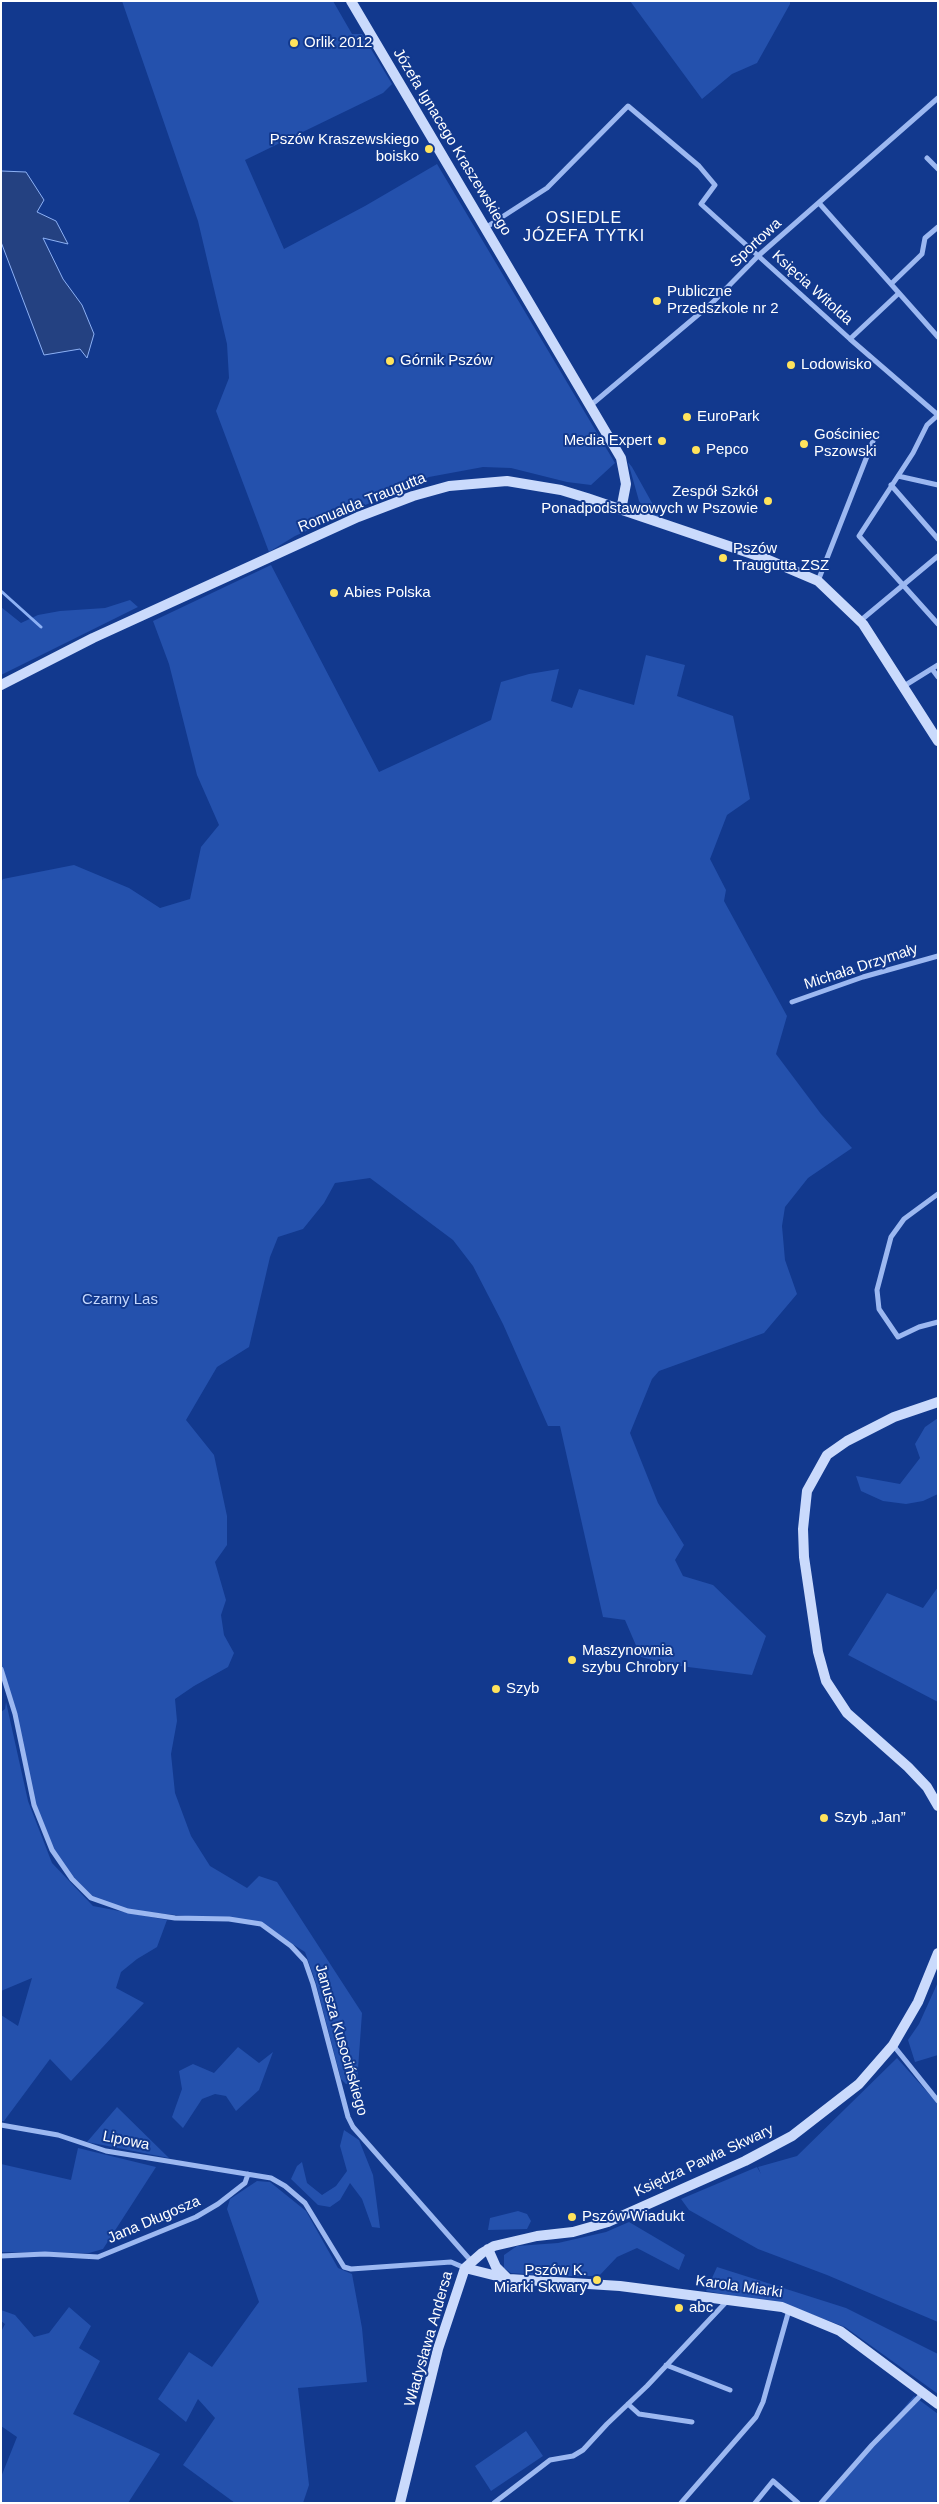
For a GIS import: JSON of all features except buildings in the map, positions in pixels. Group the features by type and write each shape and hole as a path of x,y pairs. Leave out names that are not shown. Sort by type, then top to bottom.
{"street":[{"name":"Józefa Ignacego Kraszewskiego","path":"351,1 591,405 623,465 626,489 620,510"},
{"name":"Sportowa","path":"591,405 712,303 758,256 938,98"},
{"name":"Księcia Witolda","path":"486,228 547,188 628,106 699,166 714,185 701,204 850,340 938,415"},
{"path":"927,158 938,168"},
{"path":"819,203 938,337"},
{"path":"891,284 922,254 925,238 938,227"},
{"name":"Księcia Witolda","path":"850,340 899,293"},
{"path":"938,415 927,425 914,453 858,536 938,624"},
{"path":"818,581 873,441"},
{"path":"898,476 938,484"},
{"name":"Romualda Traugutta","path":"1,685 93,638 319,534 414,496 449,486 507,481 561,490 764,558 818,581 860,621 938,740"},
{"path":"891,485 938,539"},
{"path":"860,621 938,556"},
{"path":"904,686 938,665"},
{"path":"932,669 938,677"},
{"name":"Michała Drzymały","path":"792,1002 863,977 938,956"},
{"path":"938,1194 904,1219 892,1237 877,1290 879,1309 898,1337 919,1327 938,1322"},
{"path":"938,1402 894,1417 847,1441 827,1456 807,1491 803,1529 818,1652 826,1681 847,1713 908,1767 926,1787 938,1806"},
{"name":"Janusza Kusocińskiego","path":"1,1669 15,1714 34,1805 52,1850 72,1879 91,1898 128,1911 175,1918 229,1919 261,1924 291,1946 305,1961 313,1984 348,2117 353,2127 468,2265"},
{"name":"Księdza Pawła Skwary","path":"572,2232 608,2222 745,2161 792,2136 859,2084 893,2045 918,2002 938,1953"},
{"path":"893,2045 938,2101"},
{"name":"Lipowa","path":"1,2125 58,2135 106,2152 248,2174"},
{"path":"248,2174 271,2178 286,2186 305,2203 344,2267 351,2269 451,2262 468,2265"},
{"name":"Jana Długosza","path":"1,2256 45,2254 98,2257 196,2218 218,2204 245,2182 248,2174"},
{"name":"Władysława Andersa","path":"400,2503 438,2349 453,2299 468,2265 494,2246 537,2236 572,2232"},
{"path":"488,2249 496,2268 509,2279"},
{"name":"Karola Miarki","path":"468,2265 509,2279 620,2286 728,2299 789,2310 840,2331 938,2404"},
{"path":"494,2503 550,2460 573,2456 583,2450 728,2299"},
{"path":"681,2503 756,2417 763,2402 789,2310"},
{"path":"666,2364 730,2390"},
{"path":"821,2503 872,2445 924,2392"},
{"path":"628,2404 638,2414 692,2422"},
{"path":"755,2503 773,2481 798,2503"}],"green space":[{"name":"Górnik Pszów","path":"122,1 333,1 352,34 362,34 392,84 383,93 245,160 284,249 365,206 437,164 615,463 591,485 567,482 511,468 483,467 429,477 295,536 269,552 216,411 229,378 227,344 198,221"},
{"path":"630,1 790,1 790,4 757,63 732,74 702,99"},
{"path":"628,462 661,519 649,513 639,501"},
{"name":"Czarny Las","path":"271,565 379,772 491,720 501,682 529,674 559,669 551,701 572,708 579,689 634,705 646,655 685,665 677,696 733,716 750,799 727,815 710,859 726,890 724,901 787,1016 776,1054 821,1114 852,1148 808,1178 785,1207 782,1226 785,1260 797,1294 764,1333 659,1371 652,1379 630,1433 658,1503 684,1545 675,1560 683,1576 713,1585 766,1636 752,1675 672,1665 641,1657 625,1620 603,1617 560,1426 548,1426 503,1324 473,1266 453,1240 370,1178 335,1183 324,1203 303,1229 278,1237 270,1257 249,1347 217,1367 186,1420 214,1455 227,1516 227,1545 215,1562 226,1600 221,1615 224,1635 234,1653 228,1667 175,1699 177,1721 171,1754 175,1793 191,1836 210,1866 247,1888 259,1876 277,1882 362,2013 357,2083 346,2084 341,2079 315,1980 305,1952 261,1924 128,1910 92,1897 72,1879 55,1855 34,1805 15,1714 1,1670 1,882 3,879 74,865 129,888 160,908 190,899 201,847 219,825 197,775 169,664 153,621"},
{"path":"130,600 138,607 1,675 1,607 21,623 38,615 60,611 105,608"},
{"path":"938,1418 938,1494 923,1501 906,1504 883,1501 861,1491 856,1476 900,1484 920,1458 915,1444 925,1427"},
{"path":"938,1587 938,1702 848,1655 887,1593 923,1608"},
{"path":"6,1702 28,1801 52,1863 93,1906 167,1920 157,1947 137,1959 121,1972 116,1988 144,2003 71,2081 50,2059 4,2121 1,2121 1,2015 18,2026 32,1978 1,1991 1,1712 5,1709"},
{"path":"938,1982 938,2055 915,2062 908,2040 919,2024"},
{"path":"238,2047 259,2063 273,2052 259,2090 236,2111 226,2096 215,2094 202,2099 183,2128 172,2117 182,2089 179,2071 193,2064 214,2073"},
{"path":"897,2058 938,2104 938,2322 827,2275 758,2249 689,2210 681,2199 757,2167 761,2174 758,2167 797,2156"},
{"path":"117,2107 169,2158 87,2142"},
{"path":"344,2130 359,2140 373,2175 380,2228 372,2227 362,2199 350,2183 340,2200 330,2207 318,2205 291,2179 297,2166 302,2162 307,2183 322,2195 336,2186 347,2171 340,2146"},
{"path":"78,2148 156,2167 103,2249 89,2253 1,2252 1,2164 71,2180"},
{"path":"257,2181 270,2182 306,2211 338,2268 352,2274 362,2328 367,2382 298,2388 309,2485 303,2503 235,2503 183,2465 215,2418 198,2399 186,2422 158,2399 189,2352 212,2367 259,2302 227,2209 230,2199"},
{"path":"518,2211 527,2214 531,2221 527,2229 488,2230 490,2218"},
{"path":"629,2222 685,2255 679,2270 637,2248 617,2257 599,2276 552,2276 511,2273 504,2268 504,2255 517,2246 558,2243 606,2232"},
{"path":"717,2267 846,2308 938,2354 938,2394 845,2327 787,2305 706,2291"},
{"path":"69,2307 91,2326 79,2348 100,2361 73,2414 160,2454 128,2503 1,2503 1,2477 17,2437 1,2426 1,2332 5,2324 1,2321 1,2310 15,2315 34,2337 49,2333"},
{"path":"914,2396 938,2414 938,2499 935,2503 823,2503"},
{"path":"526,2431 543,2456 491,2491 475,2466"}],"shaded area":[{"path":"1,171 26,172 44,200 37,212 56,221 68,244 43,238 63,279 82,305 94,334 87,358 80,349 44,355 1,242"}],"waterway":[{"path":"1,591 41,627"}],"place":[{"name":"Orlik 2012","path":"294,43"},
{"name":"Pszów Kraszewskiego boisko","path":"429,149"},
{"name":"Publiczne Przedszkole nr 2","path":"657,301"},
{"name":"Górnik Pszów","path":"390,361"},
{"name":"Lodowisko","path":"791,365"},
{"name":"EuroPark","path":"687,417"},
{"name":"Media Expert","path":"662,441"},
{"name":"Gościniec Pszowski","path":"804,444"},
{"name":"Pepco","path":"696,450"},
{"name":"Zespół Szkół Ponadpodstawowych w Pszowie","path":"768,501"},
{"name":"Pszów Traugutta ZSZ","path":"723,558"},
{"name":"Abies Polska","path":"334,593"},
{"name":"Maszynownia szybu Chrobry I","path":"572,1660"},
{"name":"Szyb","path":"496,1689"},
{"name":"Szyb „Jan”","path":"824,1818"},
{"name":"Pszów Wiadukt","path":"572,2217"},
{"name":"Pszów K. Miarki Skwary","path":"597,2280"},
{"name":"abc","path":"679,2308"}],"district":[{"name":"OSIEDLE JÓZEFA TYTKI","path":"584,228"}]}
